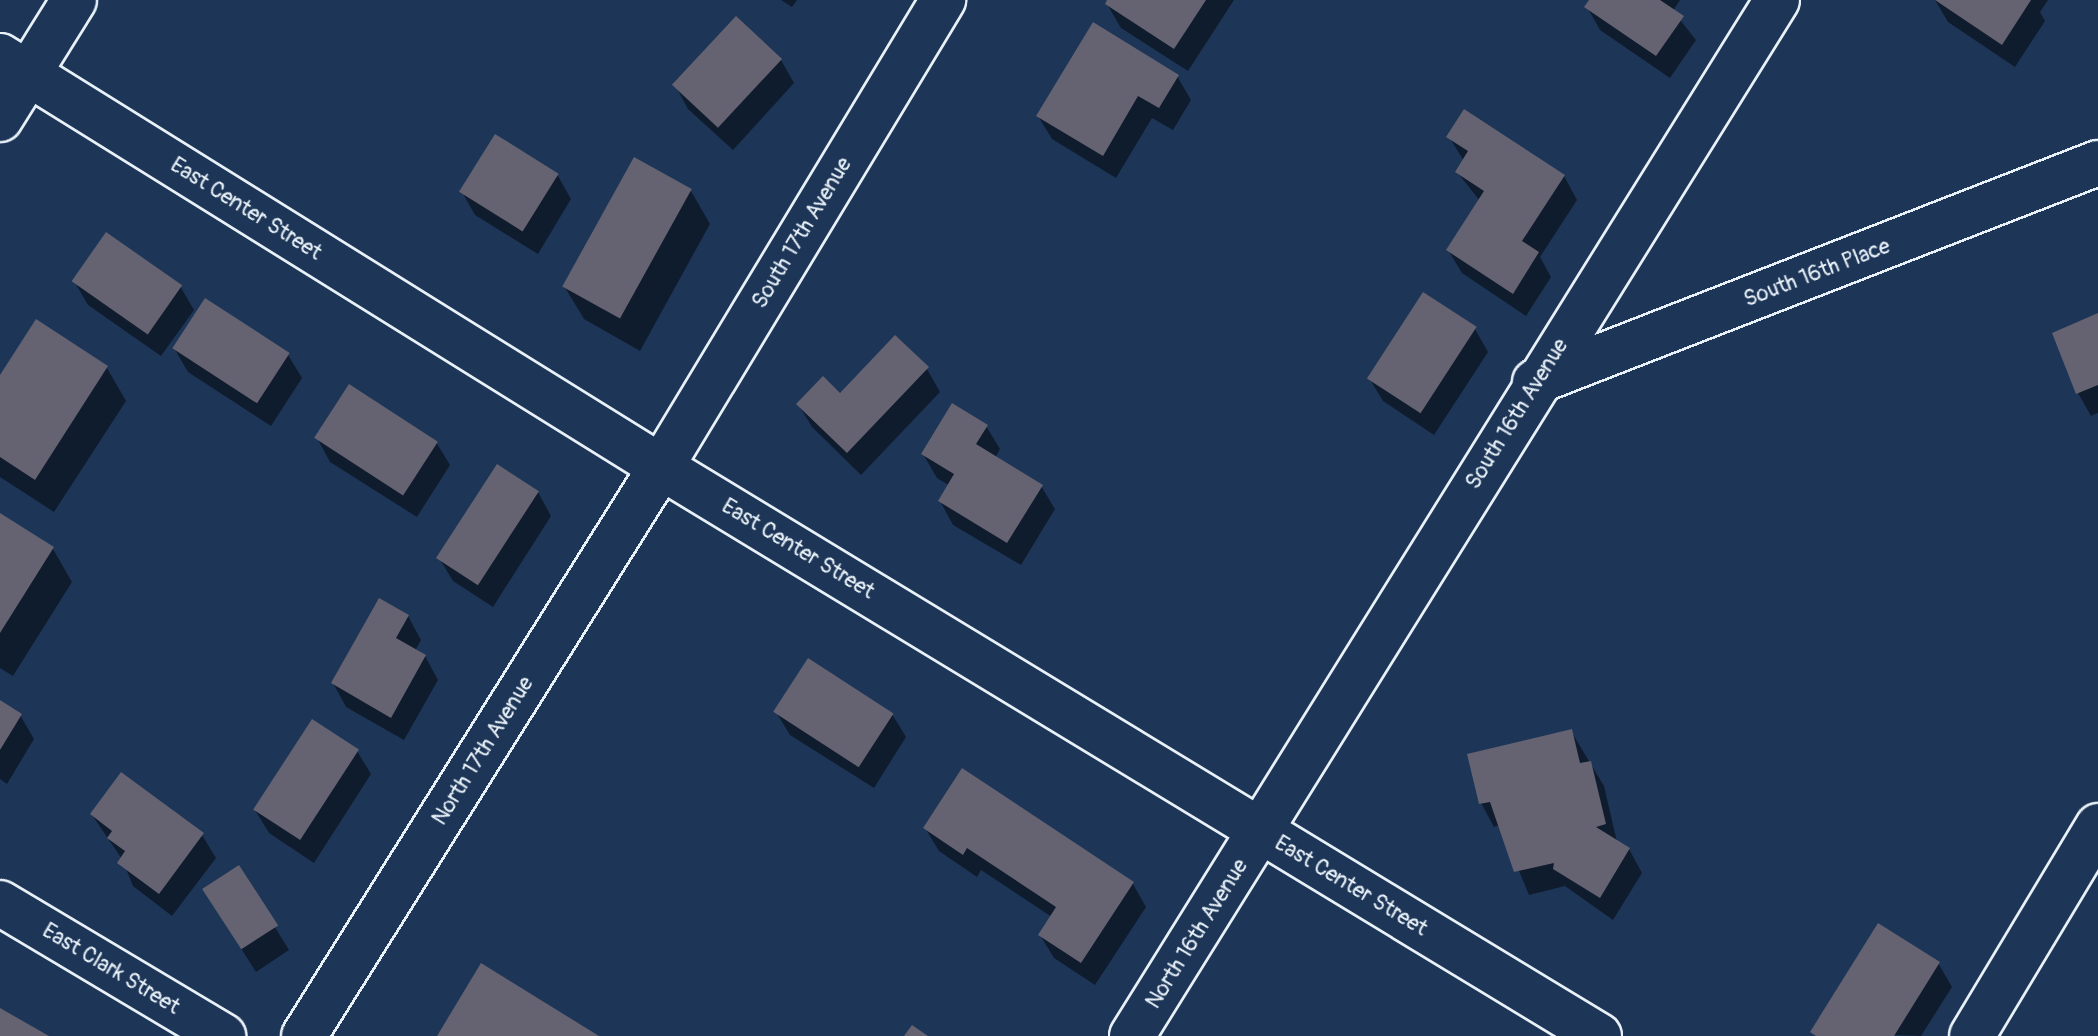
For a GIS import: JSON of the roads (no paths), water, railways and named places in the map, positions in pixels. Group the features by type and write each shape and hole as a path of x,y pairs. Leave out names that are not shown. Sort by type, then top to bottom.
{"street":[{"path":"0,119 14,64 74,0"},
{"name":"South 17th Avenue","path":"661,467 943,0"},
{"name":"South 16th Avenue","path":"1263,832 1535,382 1777,0"},
{"name":"East Center Street","path":"14,64 661,467 1599,1036"},
{"name":"South 16th Place","path":"1535,382 2098,163"},
{"name":"North 17th Avenue","path":"304,1036 661,467"},
{"path":"1972,1036 2098,826"},
{"name":"North 16th Avenue","path":"1132,1036 1263,832"},
{"name":"East Clark Street","path":"0,903 223,1036"}]}
